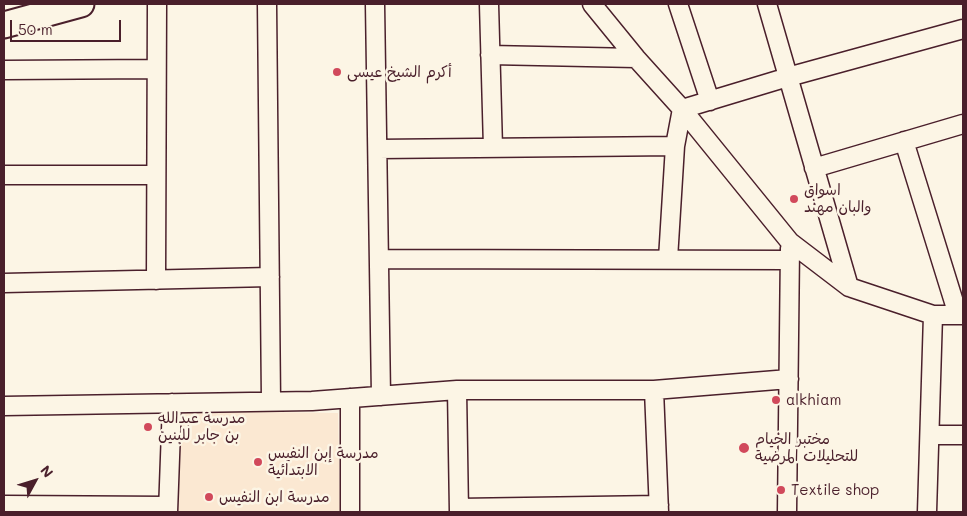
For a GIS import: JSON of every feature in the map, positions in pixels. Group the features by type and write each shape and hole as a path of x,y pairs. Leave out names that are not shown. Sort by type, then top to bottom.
{"street":[{"path":"4,25 81,4"},
{"path":"156,280 157,4"},
{"path":"267,4 271,402"},
{"path":"375,4 381,396"},
{"path":"488,4 493,148"},
{"path":"592,4 636,58 682,109 790,242 849,287 933,315 960,315 904,141"},
{"path":"678,4 710,101"},
{"path":"767,4 849,287"},
{"path":"682,109 788,77 963,29"},
{"path":"490,55 636,58"},
{"path":"4,70 156,69"},
{"path":"668,260 675,146 682,109"},
{"path":"814,168 963,124"},
{"path":"378,149 675,146"},
{"path":"4,175 156,175"},
{"path":"787,512 790,242"},
{"path":"379,259 790,260"},
{"path":"4,283 270,277"},
{"path":"927,512 933,315"},
{"path":"4,406 271,402 457,390 654,390 789,379"},
{"path":"457,390 459,510 659,509 654,390"},
{"path":"350,398 350,512"},
{"path":"4,505 168,509 172,403"},
{"path":"930,435 963,435"}],"shaded area":[{"name":"مدرسة إبن النفيس الابتدائية","path":"179,411 338,413 340,512 177,512"}],"place":[{"name":"أكرم الشيخ عيسى","path":"337,72"},
{"name":"اسواق والبان مهند","path":"794,199"},
{"name":"alkhiam","path":"776,400"},
{"name":"مدرسة عبدالله بن جابر للبنين","path":"148,427"},
{"name":"مختبر الخيام للتحليلات المرضية","path":"744,448"},
{"name":"مدرسة إبن النفيس الابتدائية","path":"258,462"},
{"name":"Textile shop","path":"781,490"},
{"name":"مدرسة ابن النفيس","path":"209,497"}]}
